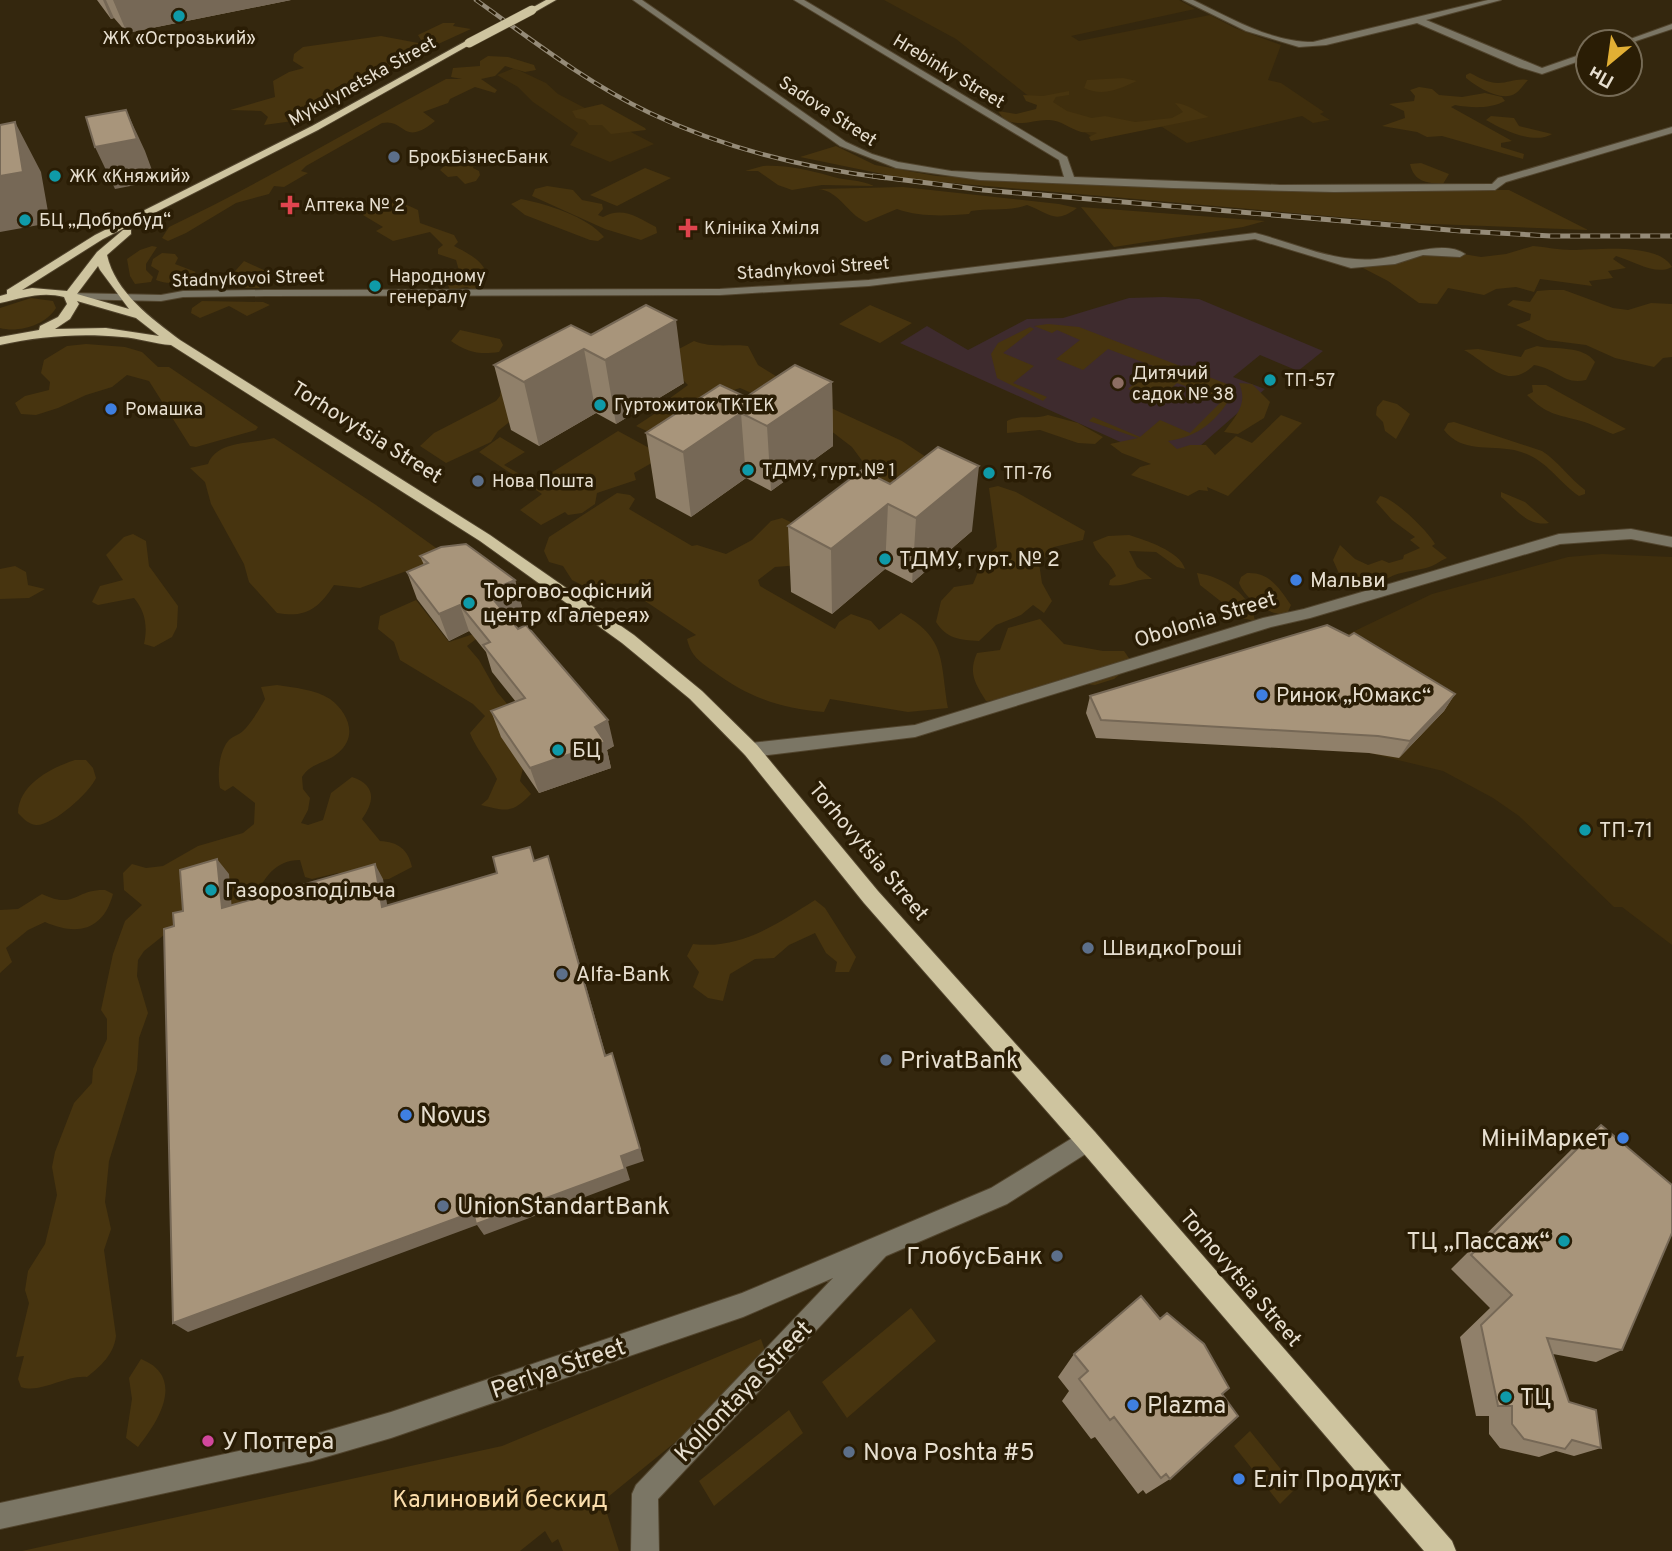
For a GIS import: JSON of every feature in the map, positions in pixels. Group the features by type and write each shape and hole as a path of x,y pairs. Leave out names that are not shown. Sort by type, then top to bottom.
{"main road":[{"name":"Mykulynetska Street","path":"0,300 99,237 315,128 552,0"},
{"name":"Mykulynetska Street","path":"23,335 46,329 64,319 72,308 69,296 101,254 117,238 189,193"},
{"path":"0,286 99,237"},
{"path":"101,254 104,268 140,316"},
{"path":"0,300 39,291 69,296 140,316"},
{"name":"Torhovytsia Street","path":"140,316 176,344 513,557 628,639 696,695 751,750 871,897 1087,1140 1442,1551"},
{"path":"0,339 98,329 142,335 176,344"}],"street":[{"name":"Sadova Street","path":"637,0 843,144 878,162 935,174 1149,185 1440,189 1495,187 1502,180 1672,130"},
{"name":"Hrebinky Street","path":"797,0 1064,159 1070,181"},
{"path":"1187,0 1274,39 1292,44 1313,45 1497,0"},
{"path":"1418,20 1542,71 1574,60"},
{"path":"1644,36 1672,26"},
{"name":"Stadnykovoi Street","path":"69,296 161,299 183,295 265,293 720,292 869,283 1255,236 1351,265 1395,261 1422,252 1460,254"},
{"name":"Obolonia Street","path":"751,750 915,731 1269,622 1559,539 1631,534 1672,542"},
{"name":"Perlya Street","path":"0,1516 303,1450 391,1425 743,1305 999,1196 1087,1140"},
{"name":"Kollontaya Street","path":"645,1551 645,1494 881,1246"}],"shaded area":[{"path":"884,0 1179,0 1195,9 1071,36 1079,41 1210,15 1235,28 1281,45 1268,80 1281,83 1324,112 1320,114 1330,120 1313,123 1302,116 1187,143 1159,125 1097,140 1031,98 956,39"},
{"path":"514,68 654,144 610,162 570,145 578,133 533,102 518,87 497,75"},
{"name":"Дитячий садок № 38","path":"1129,298 1199,299 1323,351 1298,371 1260,355 1233,377 1265,389 1176,467 900,343 927,326 968,350 1027,319 1063,318"},
{"path":"1602,554 1672,557 1672,945 1622,907 1614,907 1519,816 1493,798 1443,771 1369,753 1342,637 1432,594 1568,557"}],"green space":[{"path":"443,23 455,23 453,26 471,29 436,45 421,40 418,35"},
{"path":"381,36 429,47 380,72 360,87 314,113 293,121 264,125 268,117 261,111 230,110 275,97 273,81 289,72 304,68 293,61 294,54 303,47"},
{"path":"488,56 508,57 534,65 536,70 525,72 505,66 495,76 481,79 497,90 495,93 475,87 450,99 448,103 423,112 435,121 424,129 410,132 396,124 382,123 306,166 301,171 308,173 284,187 274,186 269,194 236,203 168,241 162,238 169,227 446,79 462,79 451,77 453,68 480,66 480,61"},
{"path":"1470,73 1494,83 1528,80 1516,93 1504,96 1490,93 1471,82 1466,78"},
{"path":"1123,78 1137,81 1104,92 1084,88 1087,80"},
{"path":"1419,87 1432,89 1439,95 1462,97 1485,93 1502,97 1505,101 1487,107 1451,107 1512,141 1501,143 1501,147 1524,154 1523,159 1442,136 1427,137 1417,132 1382,126 1405,118 1404,111 1389,104 1414,101 1415,96 1410,90"},
{"path":"1069,91 1069,95 1056,97 1053,102 1067,111 1092,118 1105,116 1135,122 1172,118 1183,112 1175,103 1188,106 1209,117 1091,141 1089,137 1097,133 1081,132 1053,120 1015,123 998,111 1016,114 1036,109 1037,105 1026,101 1023,95 1043,96"},
{"path":"602,104 646,130 611,134 602,125 589,125 585,120 576,118 572,111"},
{"path":"1491,116 1514,118 1519,126 1552,134 1536,138 1519,135 1486,120"},
{"path":"836,146 875,165 936,176 1212,190 1509,190 1588,230 1407,223 907,179 800,157"},
{"path":"457,161 474,164 473,168 479,171 480,175 476,181 465,184 457,176 448,177 440,170"},
{"path":"1421,163 1449,174 1443,184 1418,178 1410,164"},
{"path":"763,166 797,168 874,186 822,185 792,190 778,185 758,171 745,171"},
{"path":"645,168 671,178 617,206 590,195"},
{"path":"547,186 573,190 582,200 602,204 603,209 598,215 603,217 624,213 637,217 656,227 657,233 641,240 605,229 532,196 535,189"},
{"path":"903,187 1077,208 1057,217 1027,205 951,215 923,215 897,209 866,222 838,198 818,189"},
{"path":"385,195 418,210 420,223 454,235 458,242 454,246 476,259 485,270 483,284 476,291 467,287 450,290 448,285 466,279 460,274 456,260 438,254 438,249 443,245 430,232 393,241 376,231 383,227 363,215 368,204"},
{"path":"521,199 577,217 604,237 598,241 590,240 525,215 511,204"},
{"path":"1081,207 1265,221 1243,227 1114,247"},
{"path":"152,246 157,247 146,264 146,270 153,277 151,282 135,284 130,276 127,259"},
{"path":"1533,246 1567,250 1641,251 1665,259 1672,267 1652,269 1616,256 1613,259 1626,268 1608,271 1613,278 1589,281 1592,286 1540,279 1534,292 1516,287 1496,289 1484,295 1448,288 1437,304 1419,303 1388,281 1363,268 1409,256 1415,251 1439,250 1481,257 1506,254"},
{"path":"162,253 175,254 178,258 175,264 196,272 177,282 156,280 159,271 151,266 153,259"},
{"path":"244,261 270,273 259,288 195,287 196,281 210,274 229,278"},
{"path":"1564,290 1613,308 1628,310 1651,303 1672,304 1672,357 1663,358 1654,367 1615,358 1586,345 1547,340 1516,325 1530,320 1531,314 1507,305 1513,300 1530,302 1537,291"},
{"path":"31,298 53,301 56,308 46,319 31,326 0,328 0,308"},
{"path":"202,301 263,302 270,305 247,316 229,306 200,318 191,313 192,308"},
{"path":"870,305 912,323 880,343 839,324"},
{"path":"1048,324 1079,327 1227,384 1233,393 1214,419 1198,431 1168,441 1177,449 1190,445 1206,445 1215,455 1236,436 1252,443 1281,415 1302,423 1228,496 1207,487 1208,491 1199,490 1188,496 1131,475 1140,467 1151,464 1122,453 1110,444 1138,438 1089,421 1093,417 1140,437 1160,420 1190,433 1223,400 1177,383 1158,400 1128,389 1153,366 1108,349 1083,370 1056,359 1080,340 1057,330 1052,333 1034,326"},
{"path":"1030,327 1034,329 1003,353 1034,366 1013,383 1047,397 1043,401 997,378 991,354 998,343"},
{"path":"460,330 500,339 503,345 499,352 479,353 462,348 451,341"},
{"path":"694,341 713,345 748,346 758,365 816,401 902,441 926,457 899,499 866,474 863,462 852,447 822,424 740,388 727,392 670,442 636,426 662,409 662,404 688,385 681,378 675,351"},
{"path":"86,344 125,347 142,352 158,367 169,367 258,427 256,430 196,447 190,446 149,381 127,375 112,387 58,408 36,415 21,414 15,403 25,396 49,390 50,382 41,373 44,360 67,346"},
{"path":"1537,346 1584,353 1595,362 1586,380 1566,379 1534,365 1524,373 1506,376 1464,350 1478,349 1521,357 1525,350"},
{"path":"502,380 518,415 498,431 491,442 446,463 420,446 434,433 496,401 500,396"},
{"path":"1239,383 1252,384 1270,402 1264,418 1238,434 1224,432 1242,403"},
{"path":"1532,385 1546,385 1626,429 1613,434 1546,410 1527,395 1533,392"},
{"path":"1383,400 1397,404 1410,414 1396,439 1385,431 1383,422 1376,415 1377,407"},
{"path":"1048,415 1078,423 1103,437 1095,444 1078,443 1040,430 1007,433 1007,421"},
{"path":"1454,422 1542,451 1585,490 1585,494 1579,496 1542,463 1525,453 1476,447 1459,442 1444,430 1448,423"},
{"path":"618,431 664,456 634,473 636,480 597,493 595,504 582,513 568,515 565,512 541,525 520,510 542,494 479,452 500,437 525,452 504,465 535,483"},
{"path":"274,438 446,555 425,571 412,569 360,588 334,585 317,606 304,613 277,613 249,582 244,564 211,504 205,482 190,468 208,464 213,456 227,447"},
{"path":"998,486 1016,492 1085,531 1083,540 1054,547 1039,563 1042,583 1052,601 1044,613 1033,605 1021,615 996,625 979,641 960,639 949,635 936,622 941,601 954,587 973,584 984,558 997,547 989,488"},
{"path":"1501,492 1525,502 1549,523 1529,520 1501,497"},
{"path":"617,493 630,495 635,499 629,509 692,546 697,545 726,554 752,540 771,521 782,518 812,532 813,564 775,567 758,580 760,586 835,629 839,622 851,614 871,621 879,630 901,613 916,622 927,632 939,652 948,708 908,712 830,699 824,712 779,705 739,688 704,664 693,654 687,639 696,635 624,587 592,590 572,580 563,566 549,562 544,551 549,537"},
{"path":"1380,496 1410,516 1431,538 1435,544 1432,546 1447,558 1429,567 1398,574 1382,582 1370,582 1350,588 1341,578 1333,560 1340,545 1355,559 1368,565 1382,560 1389,563 1403,559 1404,555 1420,548 1410,540 1415,537 1392,520 1376,502"},
{"path":"133,534 146,541 149,566 178,606 177,627 172,637 154,647 144,644 145,619 134,598 98,605 92,602 100,586 123,580 106,555 124,537"},
{"path":"1129,535 1169,552 1185,569 1177,567 1156,552 1129,551 1137,567 1152,579 1109,585 1110,580 1116,576 1093,542 1108,536"},
{"path":"15,566 26,572 28,585 45,589 29,598 0,599 0,569"},
{"path":"1197,573 1216,578 1234,588 1248,603 1255,621 1242,618 1200,585"},
{"path":"1247,573 1262,575 1273,582 1291,605 1287,614 1266,610 1247,595 1239,583 1241,577"},
{"path":"416,600 449,642 489,629 467,646 479,660 497,692 514,712 525,760 520,781 531,794 513,808 481,805 488,799 497,779 470,733 485,716 473,704 400,660 394,642 378,629 380,616"},
{"path":"1040,619 1064,644 1103,651 1124,651 1133,664 1114,679 1095,685 1065,682 1017,699 986,701 974,678 973,666 977,653 1000,650 1008,628"},
{"path":"277,685 304,689 330,699 342,711 349,725 348,740 344,747 334,756 309,769 302,777 303,789 310,798 308,810 301,823 308,825 323,820 331,793 352,777 360,780 366,784 371,794 369,806 362,819 380,841 401,848 408,855 412,867 389,879 354,882 338,873 312,879 305,877 300,860 291,861 270,873 252,904 169,931 144,951 138,960 137,976 148,1013 139,1038 137,1070 109,1161 105,1202 111,1229 104,1250 115,1342 106,1359 87,1377 37,1388 21,1387 18,1379 24,1356 16,1357 29,1303 25,1290 28,1271 45,1244 57,1195 52,1167 55,1152 74,1103 92,1083 93,1069 107,1039 107,1019 101,1010 113,954 125,921 142,905 124,890 123,873 132,864 146,868 163,866 198,846 243,833 254,824 255,803 233,786 225,791 220,788 220,763 226,745 246,729 265,699 261,687"},
{"path":"75,760 86,760 93,768 96,778 92,784 79,799 52,820 36,825 26,821 18,813 24,794 30,786 47,773"},
{"path":"105,890 113,894 109,906 96,923 68,929 45,922 28,930 6,948 12,962 0,973 0,910 18,909 42,894 69,900 87,892"},
{"path":"815,900 825,908 856,957 849,972 835,972 837,962 826,953 815,933 789,945 774,958 755,959 730,974 723,1001 708,998 693,987 699,972 687,956 693,944 710,945 742,939 772,926"},
{"path":"911,1308 936,1341 847,1418 822,1382"},
{"name":"Калиновий бескид","path":"761,1339 770,1365 603,1501 619,1551 563,1551 558,1539 552,1543 545,1531 520,1551 22,1551 502,1446"},
{"path":"141,1359 155,1367 165,1388 160,1412 138,1447 126,1438 132,1399 129,1378"},
{"path":"789,1410 803,1433 714,1506 699,1481"},
{"path":"1250,1431 1296,1488 1280,1504 1234,1446"}],"building":[{"path":"126,110 137,139 95,147 86,117"},
{"path":"15,122 23,172 0,176 0,125"},
{"path":"646,305 676,320 605,360 584,349 524,382 494,365 571,325 591,335"},
{"path":"795,365 832,382 767,426 741,413 683,452 646,433 720,385 746,397"},
{"path":"938,447 979,466 916,518 888,504 831,549 788,526 862,470 890,484"},
{"path":"466,544 515,580 487,592 518,629 526,625 608,720 595,727 605,742 530,768 491,711 525,698 483,645 490,642 460,605 439,614 407,572 428,563 420,556 441,547"},
{"name":"Ринок „Юмакс“","path":"1327,625 1349,636 1354,633 1455,694 1410,741 1378,736 1101,720 1090,696"},
{"name":"Novus","path":"530,847 534,861 548,856 605,1056 612,1053 640,1149 621,1156 625,1169 476,1224 473,1212 173,1323 164,929 174,926 173,913 183,911 180,870 217,859 222,908 375,864 382,907 497,873 493,857"},
{"name":"ТЦ „Пассаж“","path":"1601,1125 1672,1185 1672,1233 1622,1350 1547,1338 1569,1402 1596,1410 1601,1448 1572,1440 1565,1449 1524,1439 1512,1424 1512,1406 1498,1406 1481,1325 1512,1295 1471,1255"},
{"name":"Plazma","path":"1141,1296 1160,1319 1167,1313 1204,1344 1229,1388 1222,1394 1238,1416 1170,1479 1166,1474 1161,1478 1114,1417 1110,1420 1079,1379 1088,1371 1074,1354"}],"railway":[{"path":"476,0 582,75 650,113 706,137 765,155 825,169 885,178"},
{"path":"873,176 983,190 1461,231 1551,236 1672,236"}],"place":[{"name":"ЖК «Острозький»","path":"179,16"},
{"name":"БрокБізнесБанк","path":"394,157"},
{"name":"ЖК «Княжий»","path":"55,176"},
{"name":"Аптека № 2","path":"290,205"},
{"name":"БЦ „Добробуд“","path":"25,220"},
{"name":"Клініка Хміля","path":"688,228"},
{"name":"Народному генералу","path":"375,286"},
{"name":"ТП-57","path":"1270,380"},
{"name":"Дитячий садок № 38","path":"1118,383"},
{"name":"Гуртожиток TKTEK","path":"600,405"},
{"name":"Ромашка","path":"111,409"},
{"name":"ТДМУ, гурт. № 1","path":"748,470"},
{"name":"ТП-76","path":"989,473"},
{"name":"Нова Пошта","path":"478,481"},
{"name":"ТДМУ, гурт. № 2","path":"885,559"},
{"name":"Мальви","path":"1296,580"},
{"name":"Торгово-офісний центр «Галерея»","path":"469,603"},
{"name":"Ринок „Юмакс“","path":"1262,695"},
{"name":"БЦ","path":"558,750"},
{"name":"ТП-71","path":"1585,830"},
{"name":"Газорозподільча","path":"211,890"},
{"name":"ШвидкоГроші","path":"1088,948"},
{"name":"Alfa-Bank","path":"562,974"},
{"name":"PrivatBank","path":"886,1060"},
{"name":"Novus","path":"406,1115"},
{"name":"МініМаркет","path":"1623,1138"},
{"name":"UnionStandartBank","path":"443,1206"},
{"name":"ТЦ „Пассаж“","path":"1564,1241"},
{"name":"ГлобусБанк","path":"1057,1256"},
{"name":"ТЦ","path":"1506,1397"},
{"name":"Plazma","path":"1133,1405"},
{"name":"У Поттера","path":"208,1441"},
{"name":"Nova Poshta #5","path":"849,1452"},
{"name":"Еліт Продукт","path":"1239,1479"}]}
